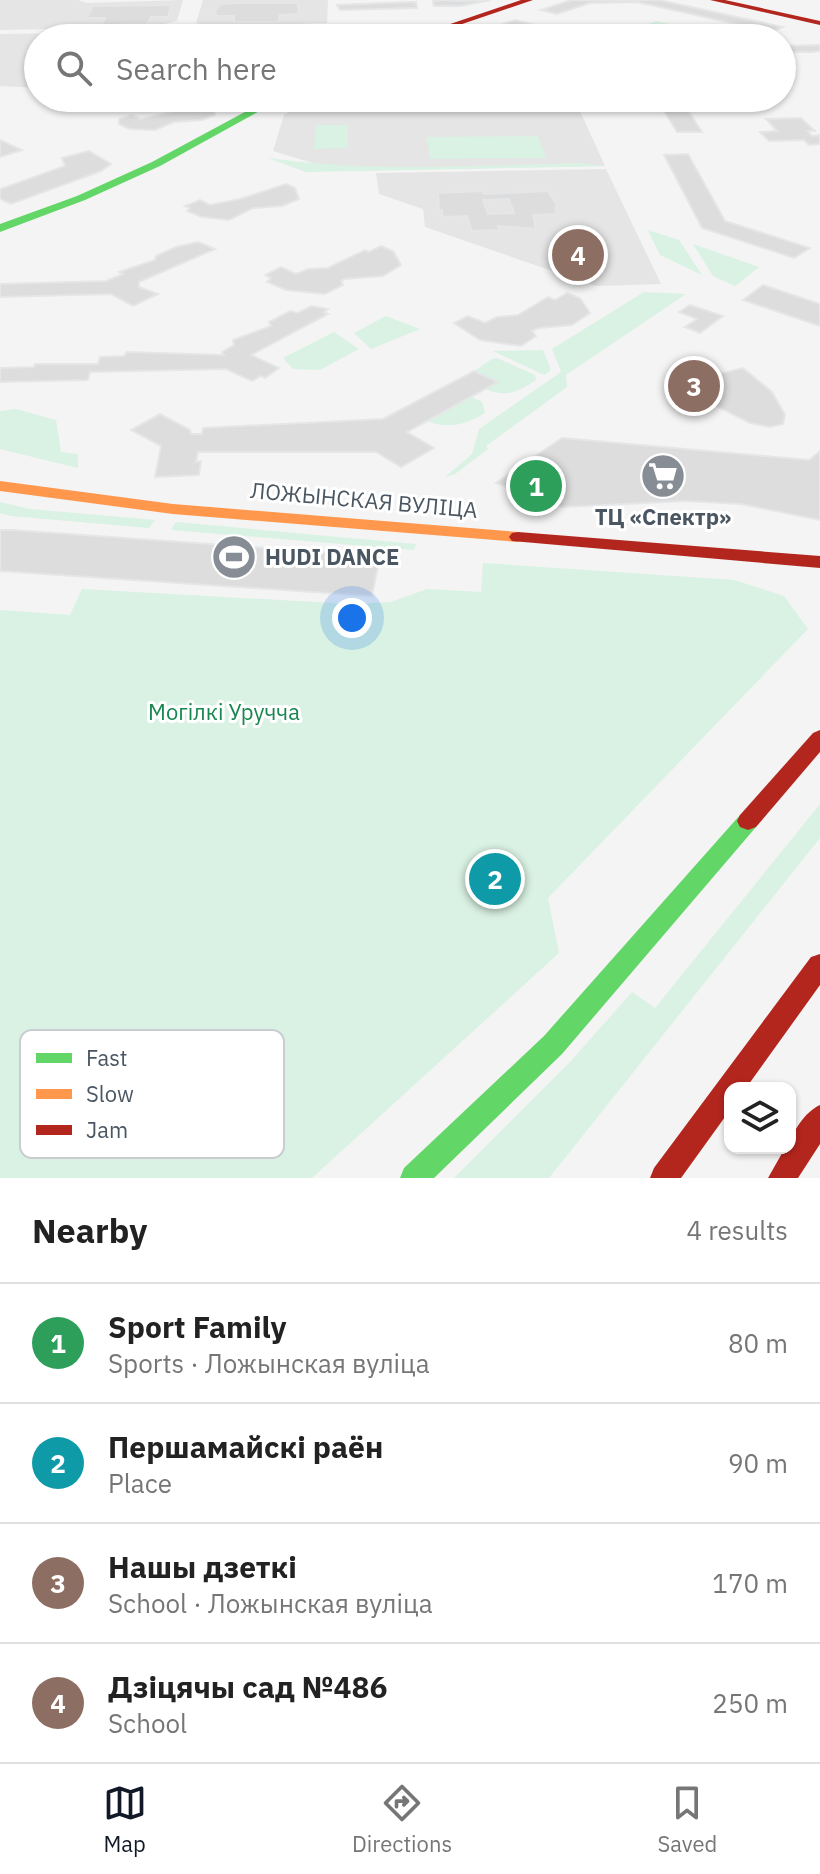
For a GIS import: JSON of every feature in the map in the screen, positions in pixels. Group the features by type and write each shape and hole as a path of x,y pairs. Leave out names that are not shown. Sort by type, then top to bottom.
{"main road":[{"path":"456,24 529,0"},
{"path":"714,0 820,23"},
{"path":"0,228 81,198 143,170 252,112"},
{"name":"ЛОЖЫНСКАЯ ВУЛІЦА","path":"0,486 173,509 820,562"},
{"path":"414,1178 553,1045 592,1003 820,738"},
{"path":"664,1178 820,965"},
{"path":"782,1178 820,1119"}],"shaded area":[{"path":"0,0 78,0 87,3 183,0 177,21 164,24 24,24 24,30 0,30"},
{"path":"203,0 328,0 327,23 196,23"},
{"path":"0,34 24,34 24,87 0,86"},
{"path":"289,112 580,112 605,166 339,171 273,151 284,115"},
{"path":"606,169 661,284 596,286 425,227 423,209 379,194 376,173"}],"green space":[{"path":"316,125 348,125 348,148 314,149"},
{"path":"538,136 546,158 430,159 427,137"},
{"path":"268,158 385,167 582,163 605,166 306,172"},
{"path":"648,230 679,240 702,275 660,255"},
{"path":"693,244 759,267 735,286 713,276"},
{"path":"644,292 686,294 566,375 567,387 486,446 488,449 455,474 445,477 472,454 479,429 561,372 552,349"},
{"path":"386,316 420,329 371,349 354,333"},
{"path":"334,332 359,349 320,370 293,369 283,358"},
{"path":"543,350 551,370 544,375 493,351"},
{"path":"497,358 535,375 536,380 512,392 486,389 497,382 474,371"},
{"path":"472,397 482,402 485,413 457,424 442,425 427,421"},
{"path":"16,409 56,420 61,452 78,454 78,468 0,449 0,411"},
{"path":"0,502 30,509 155,520 149,528 11,516 0,513"},
{"path":"176,522 416,544 414,550 171,530"},
{"name":"Могілкі Уручча","path":"483,563 734,580 784,596 808,629 548,898 559,953 312,1178 0,1178 0,610 70,615 82,589 351,604 391,602 427,589 481,592"},
{"path":"820,804 820,838 549,1178 454,1178 570,1062 632,992 655,1008"}],"building":[{"path":"491,0 461,6 434,6 433,1"},
{"path":"571,0 659,0 769,24 736,24 637,2 590,3 557,14 541,10"},
{"path":"416,2 417,8 340,10 337,5"},
{"path":"297,3 299,11 297,14 280,15 278,22 234,22 234,16 217,16 215,12 220,4"},
{"path":"171,5 168,17 151,17 147,24 102,24 105,18 87,18 93,6"},
{"path":"515,20 531,24 504,24"},
{"path":"820,45 820,51 796,52 796,46"},
{"path":"171,112 214,112 215,115 202,120 174,122 155,130 130,129 119,124 119,119 132,115 141,119"},
{"path":"665,112 689,112 702,132 677,132"},
{"path":"801,118 815,131 808,131 812,136 820,135 820,144 809,145 804,140 769,141 760,132 777,131 766,119"},
{"path":"0,140 22,150 0,157"},
{"path":"89,151 111,164 101,171 11,204 0,199 0,189 65,166 62,158"},
{"path":"688,154 725,221 810,248 794,258 702,228 664,155"},
{"path":"286,184 295,188 299,199 282,206 253,208 229,220 202,217 187,211 190,208 185,206 200,200 210,205 240,199"},
{"path":"548,191 558,208 555,208 557,214 533,215 536,229 498,226 499,230 472,231 467,216 443,217 442,210 439,210 438,193","holes":["509,199 514,213 488,214 483,200"]},
{"path":"198,242 215,249 139,282 139,287 158,294 133,306 111,294 0,297 0,284 106,281 123,274 119,272 155,260 156,256 176,247"},
{"path":"381,246 393,251 401,265 383,276 345,279 341,281 343,285 325,294 286,290 267,282 271,278 265,275 281,267 296,274 308,269 328,268 365,250 369,252"},
{"path":"763,285 820,304 820,326 743,300"},
{"path":"567,293 580,298 590,313 572,325 532,331 536,336 521,346 480,340 454,323 468,316 485,323 497,317 518,315 548,297 555,300"},
{"path":"690,305 723,316 700,333 685,327 697,319 679,312"},
{"path":"311,306 328,309 324,312 328,314 251,355 279,368 265,378 261,376 252,381 226,369 90,372 88,380 0,382 0,368 34,367 35,364 98,364 100,357 124,356 127,352 224,355 222,352 234,345 233,340 271,326 269,322 290,311 298,313"},
{"path":"743,368 772,392 785,415 783,424 770,427 750,423 716,406 689,381"},
{"path":"474,371 498,382 407,432 434,448 401,467 376,452 198,452 196,462 201,461 199,475 155,477 161,446 131,430 160,414 190,430 191,434 202,434 203,428 383,419"},
{"name":"ТЦ «Спектр»","path":"562,438 809,460 820,451 820,520 741,504 686,501 562,507 496,483"},
{"path":"0,530 380,556 372,596 0,571"}],"traffic: fast":[{"path":"0,228 81,198 156,164 252,112"},
{"path":"414,1178 553,1045 748,821"}],"traffic: slow":[{"path":"0,486 173,509 518,537"}],"traffic: jam":[{"path":"456,24 529,0"},
{"path":"714,0 820,23"},
{"path":"518,537 820,562"},
{"path":"748,821 820,738"},
{"path":"664,1178 820,965"},
{"path":"782,1178 820,1119"}],"place":[{"name":"Дзіцячы сад №486","path":"578,255"},
{"name":"Нашы дзеткі","path":"694,386"},
{"name":"ТЦ «Спектр»","path":"663,476"},
{"name":"Sport Family","path":"536,486"},
{"name":"HUDI DANCE","path":"234,557"},
{"name":"Першамайскі раён","path":"495,879"}]}
